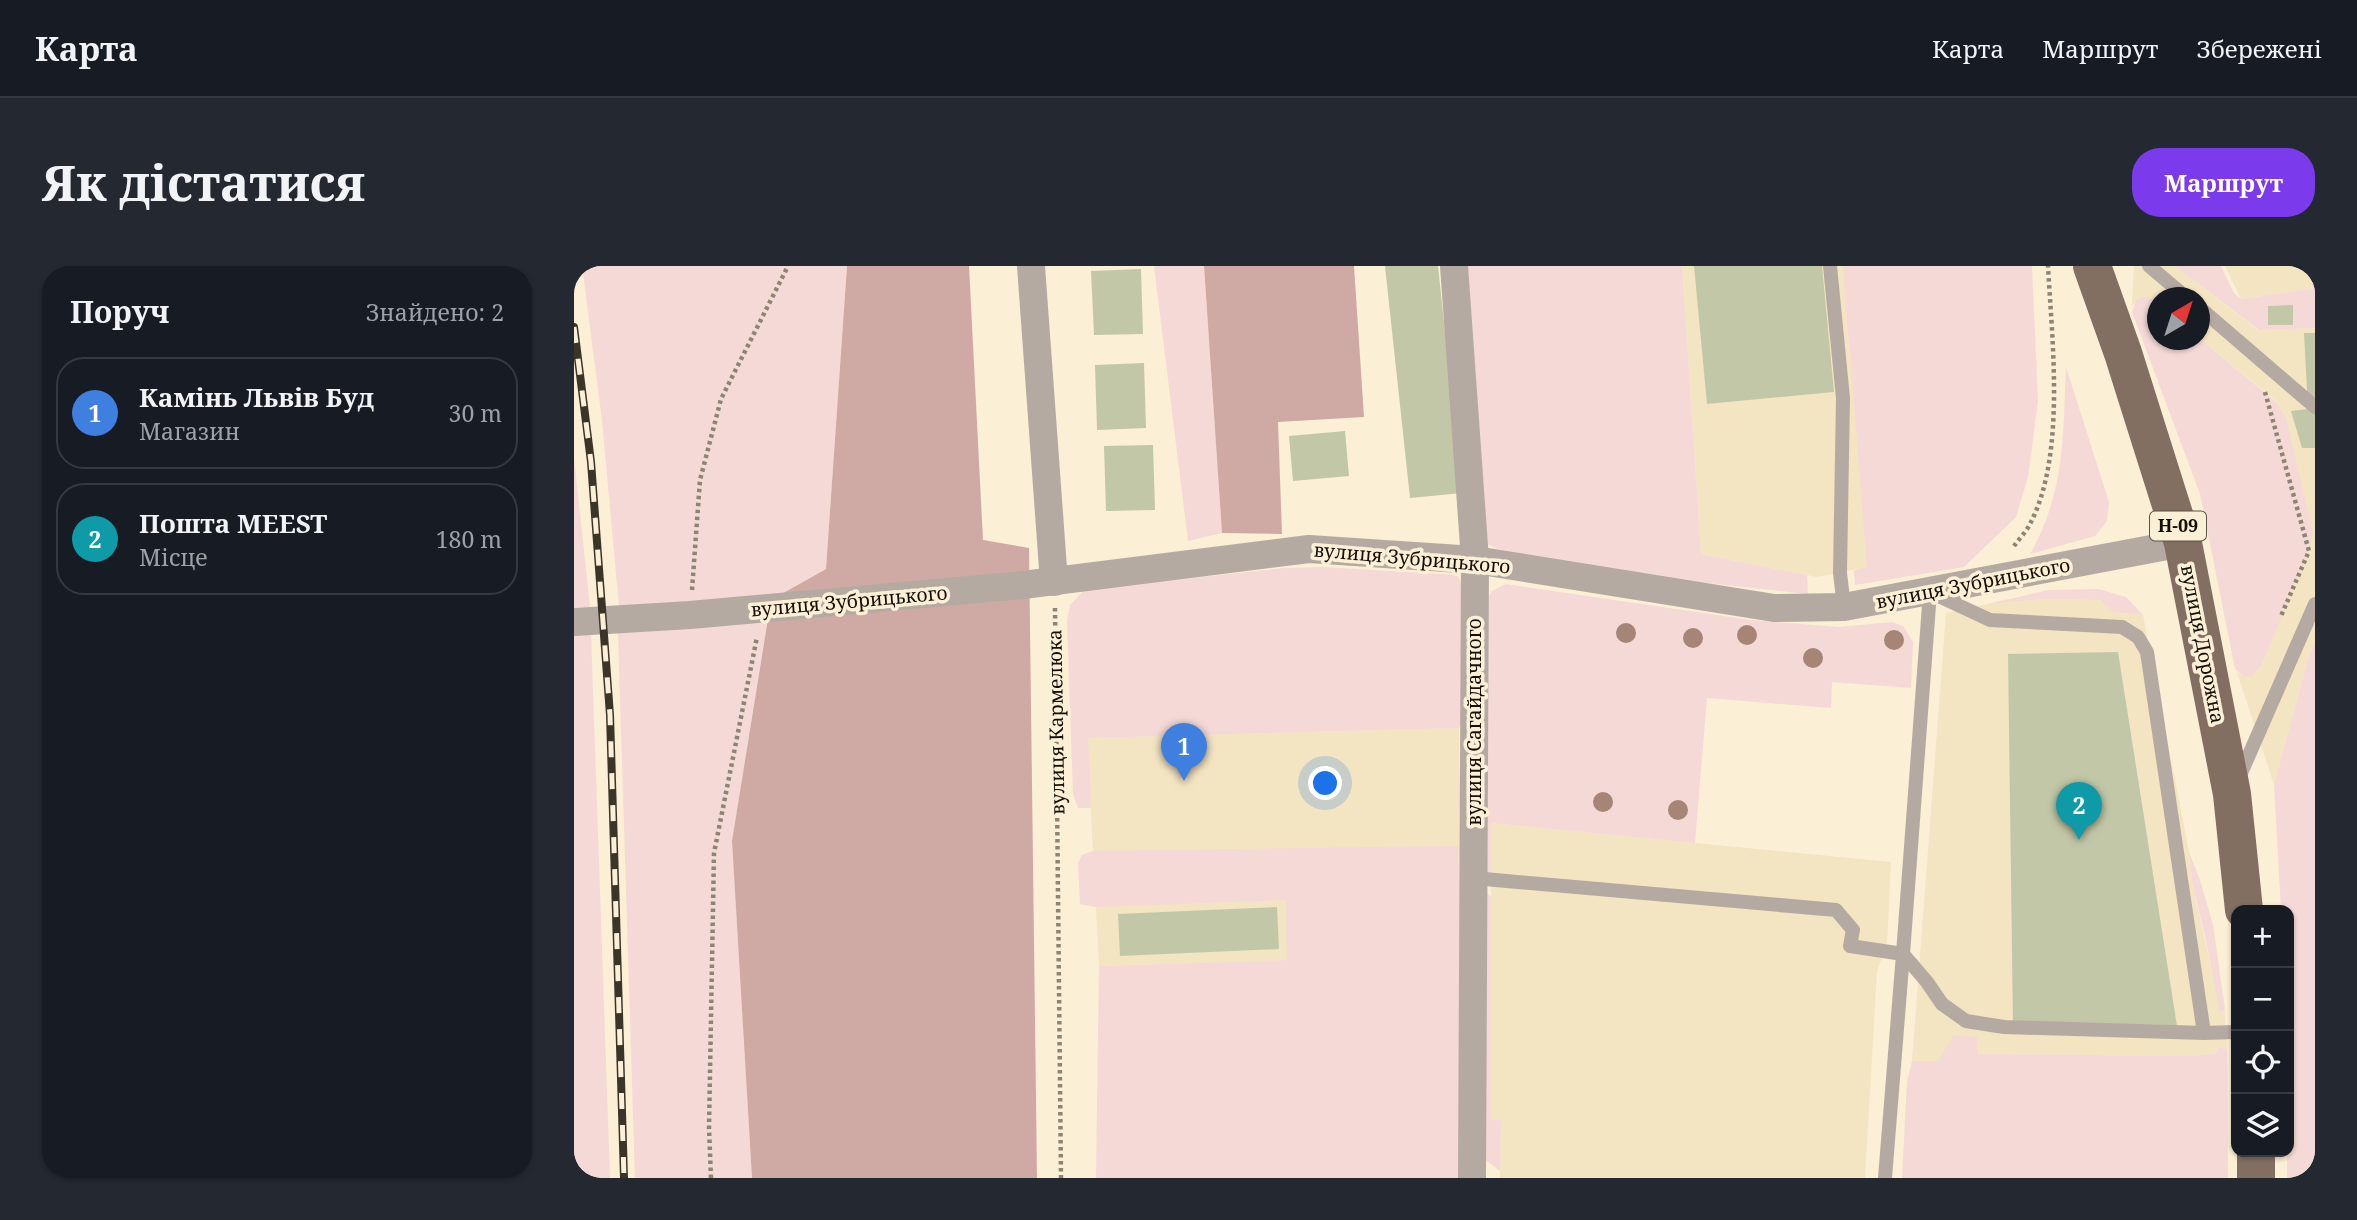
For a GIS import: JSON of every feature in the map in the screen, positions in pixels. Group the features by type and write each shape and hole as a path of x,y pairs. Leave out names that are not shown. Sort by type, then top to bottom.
{"main road":[{"name":"вулиця Дорожна","path":"2092,266 2123,352 2183,543 2232,794 2243,905"},
{"path":"2256,1157 2256,1178"}],"street":[{"path":"1031,266 1054,582"},
{"name":"вулиця Сагайдачного","path":"1454,266 1475,560 1472,1178"},
{"name":"вулиця Зубрицького","path":"574,622 684,616 1054,582 1309,549 1475,560 1774,608 1844,607 2183,543"}],"lane":[{"path":"1830,266 1843,398 1840,573 1844,607"},
{"path":"2149,266 2173,287"},
{"path":"2210,317 2315,407"},
{"path":"1885,1178 1930,592 1990,620 2122,627 2138,637 2147,652 2204,1033"},
{"path":"2232,794 2315,604"},
{"path":"1472,878 1836,910 1853,930 1850,946 1903,954 1942,1004 1966,1021 2004,1027 2231,1032"}],"path":[{"path":"684,616 700,480 722,399 788,266"},
{"path":"2008,554 2029,526 2043,490 2053,424 2054,371 2048,266"},
{"path":"2259,387 2266,393 2309,551 2281,616"},
{"name":"вулиця Кармелюка","path":"1054,582 1061,1178"},
{"path":"712,1178 709,1128 713,853 762,609"}],"shaded area":[{"path":"582,266 847,266 826,569 771,600 619,606 602,420"},
{"path":"847,266 969,266 983,540 1029,548 1037,1178 752,1178 732,841 771,600 826,569"},
{"path":"1154,266 1204,266 1222,533 1188,541"},
{"path":"1204,266 1354,266 1364,417 1278,422 1282,534 1222,533"},
{"path":"1462,266 1682,266 1701,554 1807,575 1808,594 1617,573 1498,549 1482,542"},
{"path":"1682,266 1984,266 1933,554 1817,577 1701,554"},
{"path":"1843,266 2032,266 2038,401 2028,477 2016,517 1964,567 1855,585 1854,570 1867,567"},
{"path":"2134,266 2175,266 2202,287 2147,287 2147,299 2134,303 2132,307"},
{"path":"2175,266 2221,266 2234,293 2241,299 2315,288 2315,328 2259,330 2210,293 2210,287 2203,287"},
{"path":"2225,266 2315,266 2315,288 2241,299"},
{"path":"2210,293 2258,330 2315,328 2315,642 2274,785 2237,672 2240,675 2258,671 2309,551 2275,400 2210,347"},
{"path":"2147,298 2147,350 2210,350 2210,347 2275,401 2286,418 2313,532 2309,551 2261,666 2252,676 2244,677 2235,669 2200,494 2132,312 2136,300"},
{"path":"2066,367 2109,502 2107,521 2095,536 2030,554 2050,509 2056,486 2063,440"},
{"path":"574,457 590,607 574,608"},
{"path":"1324,567 1457,575 1461,582 1462,722 1459,728 1088,738 1091,808 1078,808 1073,794 1067,621 1070,605 1084,590 1283,568"},
{"path":"1506,584 1751,620 1839,627 1893,622 1904,627 1913,642 1911,688 1832,682 1831,708 1707,698 1695,843 1491,823 1491,876 1484,871 1486,601 1492,591"},
{"path":"2098,589 2126,597 2143,615 2113,612 2100,600 2045,599 1987,604 2049,590"},
{"path":"2045,599 2100,600 2113,612 2143,615 2189,852 2192,882 2221,1013 2225,1010 2227,1049 2218,1047 2215,1054 1978,1054 1977,1037 1938,1061 1912,1061 1946,613 1987,604"},
{"path":"768,618 732,841 752,1178 635,1178 618,633"},
{"path":"591,634 610,1178 574,1178 574,635"},
{"path":"2315,642 2315,1178 2287,1178 2287,1157 2294,1157 2294,905 2281,905 2274,785"},
{"path":"1459,728 1462,955 1099,966 1087,738"},
{"path":"1491,823 1891,862 1887,944 1877,971 1865,1178 1500,1178 1501,1120 1491,1119"},
{"path":"1458,846 1462,955 1460,1178 1096,1178 1099,966 1287,960 1286,900 1096,907 1080,904 1078,863 1082,855 1093,851"},
{"path":"2189,852 2213,925 2225,1010 2220,1013 2192,882"},
{"path":"1482,888 1491,897 1491,1119 1501,1120 1500,1171 1483,1158"},
{"path":"1954,1035 1977,1037 1978,1054 2188,1056 2215,1054 2218,1047 2227,1049 2228,1178 1902,1178 1907,1082 1912,1061 1938,1061"}],"building":[{"path":"1385,266 1438,266 1462,493 1410,498"},
{"path":"1694,266 1822,266 1834,392 1707,404"},
{"path":"1141,269 1143,334 1094,335 1091,271"},
{"path":"2293,305 2293,325 2268,325 2268,306"},
{"path":"2304,333 2315,333 2315,448 2302,448 2291,411 2308,409"},
{"path":"1144,363 1146,428 1097,430 1095,365"},
{"path":"1345,431 1349,476 1293,481 1289,436"},
{"path":"1153,445 1155,510 1106,511 1104,446"},
{"path":"2118,652 2177,1026 2013,1026 2008,654"},
{"path":"1277,907 1279,949 1120,956 1118,914"}],"railway":[{"path":"574,327 591,462 610,715 624,1178"}],"place":[{"name":"Камінь Львів Буд","path":"1184,781"},
{"name":"Пошта MEEST","path":"2079,840"}]}
